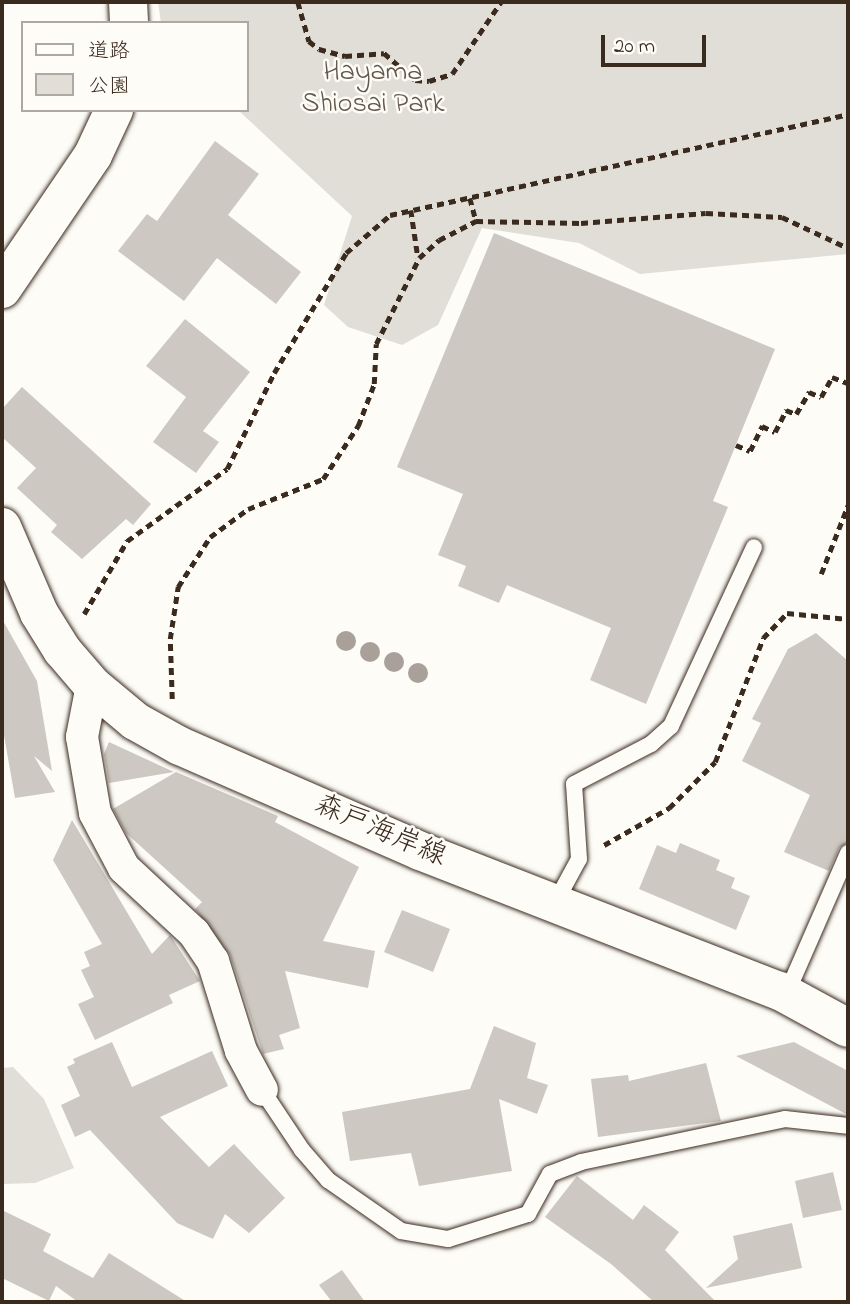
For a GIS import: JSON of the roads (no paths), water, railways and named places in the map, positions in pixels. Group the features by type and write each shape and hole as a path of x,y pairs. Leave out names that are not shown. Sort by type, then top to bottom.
{"main road":[{"path":"128,2 129,21"},
{"path":"2,289 93,155 113,112"},
{"name":"森戸海岸線","path":"2,527 39,613 62,650 92,685 135,721 180,746 554,905 786,995 848,1028"}],"street":[{"path":"92,685 82,737 95,813 124,868 194,933 214,961 241,1051 262,1090"}],"lane":[{"path":"554,905 579,859 574,784 651,744 671,726 754,547"},
{"path":"786,995 848,853"},
{"path":"262,1090 302,1150 328,1180 401,1231 448,1239 528,1214 550,1174 581,1161 785,1119 848,1126"}],"park label":[{"name":"Hayama Shiosai Park","path":"373,89"}]}
